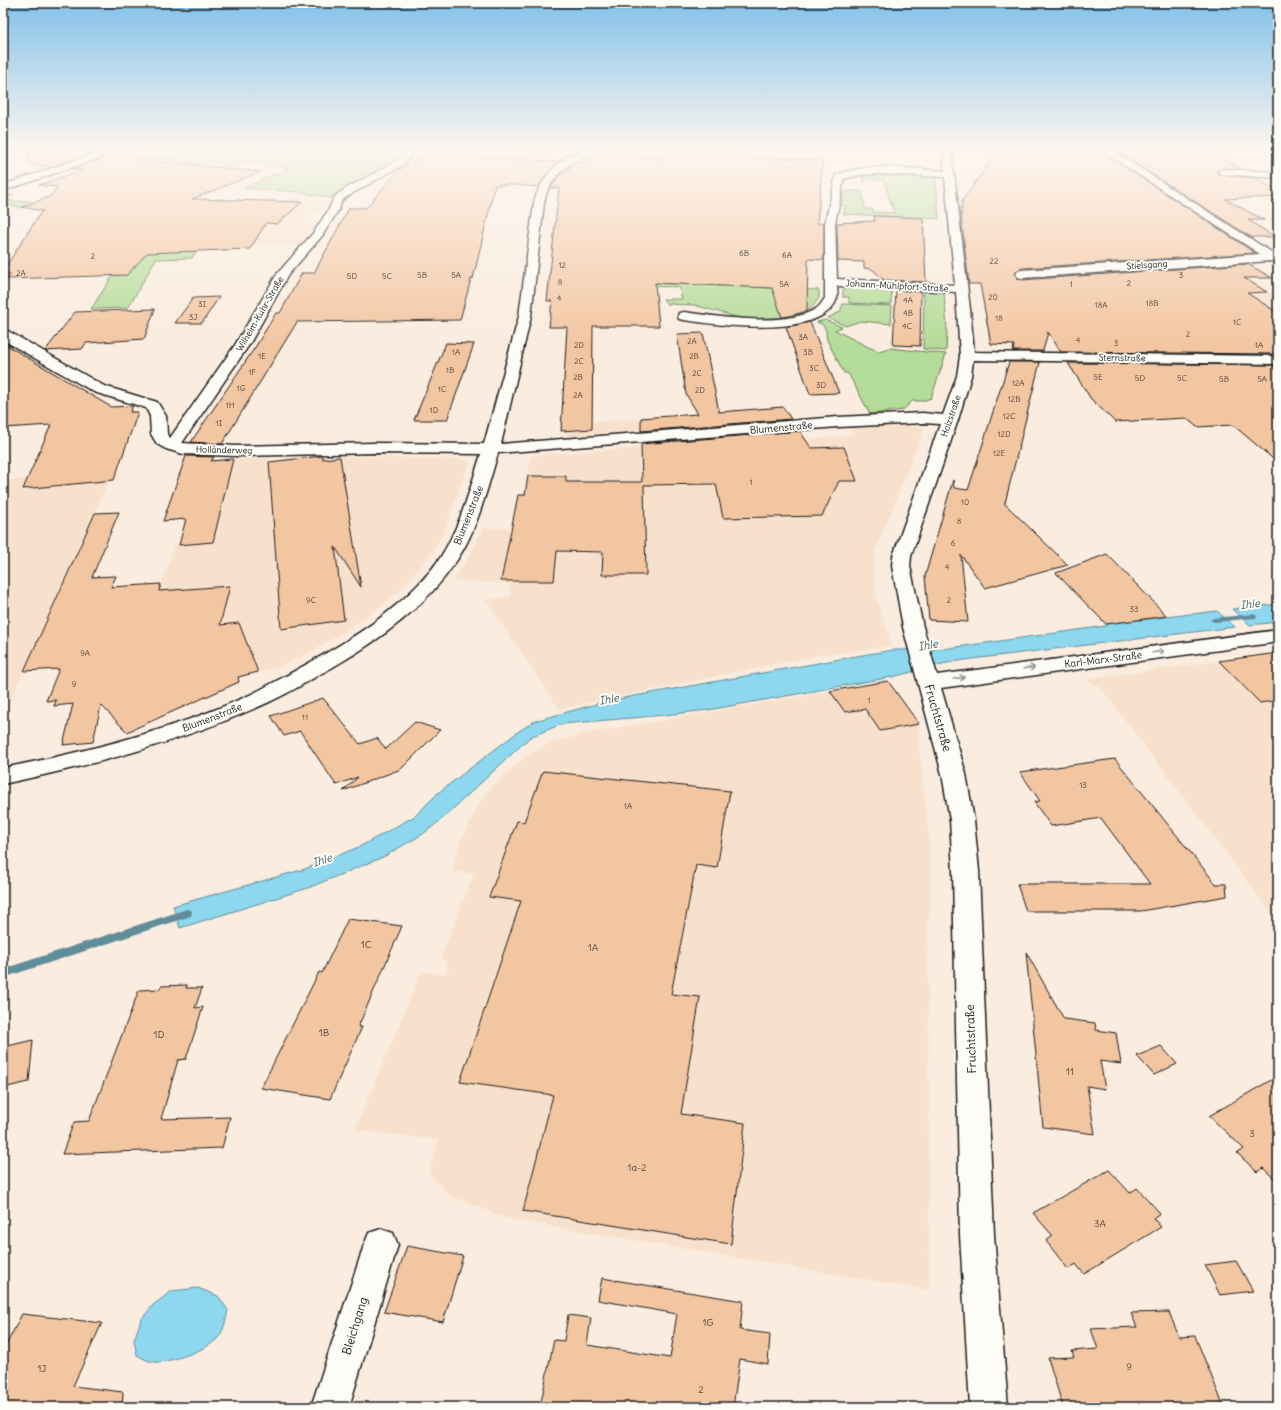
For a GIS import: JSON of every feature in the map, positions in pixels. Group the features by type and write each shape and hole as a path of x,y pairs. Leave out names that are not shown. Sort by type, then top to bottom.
{"street":[{"name":"Wilhelm-Kuhr-Straße","path":"172,446 242,345 283,274 318,234 331,214"},
{"path":"492,449 523,329 538,214"},
{"name":"Johann-Mühlpfort-Straße","path":"684,316 735,323 775,322 806,318 819,313 828,306 831,298 832,282 830,223 832,214"},
{"name":"Holzstraße","path":"927,679 917,645 901,566 902,556 964,376 967,356 954,214"},
{"path":"1205,214 1275,259"},
{"name":"Stielsgang","path":"1022,274 1275,259"},
{"name":"Johann-Mühlpfort-Straße","path":"832,282 962,289"},
{"path":"3,334 99,389 152,405 158,416 159,434 163,441 172,446"},
{"name":"Sternstraße","path":"967,356 1278,360"},
{"name":"Blumenstraße","path":"3,776 44,768 114,751 204,720 260,698 307,673 353,645 398,613 422,592 442,568 458,544 471,512 492,449 838,422 915,418 950,420"},
{"name":"Holländerweg","path":"172,446 183,449 236,451 374,448 492,449"},
{"name":"Karl-Marx-Straße","path":"927,679 1278,636"},
{"name":"Fruchtstraße","path":"927,679 954,774 962,820 966,871 978,1235 989,1407"},
{"name":"Bleichgang","path":"330,1407 381,1245"}],"shaded area":[{"path":"216,214 311,214 306,219 319,220 300,244 200,243"},
{"path":"1278,292 1278,308 1191,309 1179,296"},
{"path":"672,416 678,428 566,437 562,424"},
{"path":"913,422 924,429 875,552 874,570 877,600 892,646 819,655 559,709 486,600 511,597 509,584 453,580 470,555 483,528 519,528 523,505 516,505 518,495 525,495 531,455 638,448 642,451 799,441 855,435 850,427"},
{"path":"322,456 460,459 469,462 444,532 432,552 399,591 379,608 344,632 303,656 278,667 238,677 240,683 127,732 115,719 175,545 179,545 186,520 183,519 186,507 231,460 270,457 269,462"},
{"path":"114,470 64,579 3,718 3,481"},
{"path":"1278,653 1278,918 1275,918 1101,688 1085,679"},
{"path":"888,681 919,724 919,744 930,847 931,905 928,926 929,1290 508,1219 449,1195 429,1174 439,1140 355,1130 421,972 446,974 448,969 446,962 441,957 474,874 452,871 461,840 484,795 522,759 549,744 583,734"}],"green space":[{"path":"153,214 216,214 192,258 156,259 128,308 91,309"},
{"path":"844,214 939,214 939,219"},
{"path":"626,282 819,290 819,298 809,310 803,313 777,318 744,319 694,305 667,304 663,299 682,299 679,287 633,286"},
{"path":"850,287 892,288 891,305 849,303 849,297 843,297 843,290"},
{"path":"924,290 944,292 947,329 946,351 923,349"},
{"path":"843,304 892,306 891,324 860,321 846,326 827,318 840,312"},
{"path":"825,320 842,327 835,330 879,351 889,348 946,354 931,398 922,401 912,401 903,410 870,414 848,373 844,373 827,340 826,330 823,325 817,322"}],"water":[{"path":"1278,604 1278,622 1250,625 1232,609"},
{"path":"1217,611 1235,627 946,663 892,677 708,710 562,724 530,737 441,820 423,834 383,857 308,888 180,928 173,906 305,869 361,846 415,816 438,793 519,731 535,721 607,701 868,654 894,650 943,649 1106,626 1106,624"},
{"path":"198,1288 218,1296 228,1310 223,1329 217,1339 198,1351 167,1361 154,1362 137,1355 134,1340 141,1320 153,1305 172,1291"}],"building":[{"path":"40,214 289,214 277,224 266,223 250,249 147,253 127,275 7,279 11,274 3,274 3,271"},
{"path":"346,214 488,214 473,279 471,279 460,320 297,322 222,444 191,442 256,346 276,313 280,313 302,273 314,273"},
{"path":"556,214 818,214 817,223 824,223 824,260 808,259 807,311 782,317 772,288 655,283 659,326 593,326 592,429 561,431 567,327 549,327 552,301 547,301"},
{"path":"961,214 1196,214 1255,253 1022,268 1015,273 1017,278 1022,280 1248,264 1272,278 1244,278 1267,292 1247,293 1278,313 1278,354 1061,352 1048,332 1043,351 1013,351 1014,345 991,344 980,284 969,284"},
{"path":"1215,214 1252,214 1264,220 1248,220 1275,237 1251,237"},
{"path":"874,216 923,218 926,282 884,280 872,269 864,268 864,262 838,261 837,223 875,221"},
{"path":"896,290 921,292 920,346 893,345"},
{"path":"219,297 202,323 175,323 193,298"},
{"path":"155,309 144,339 86,343 82,349 45,351 75,312"},
{"path":"810,322 839,393 810,394 786,327"},
{"path":"703,333 719,412 783,407 791,419 641,431 641,418 698,414 686,394 677,334"},
{"path":"3,343 111,407 133,406 130,412 138,412 114,480 23,489 51,425 3,428"},
{"path":"446,343 474,344 447,420 414,420"},
{"path":"1009,362 1040,362 1004,503 1068,565 985,588 961,555 968,622 929,620 925,576 953,480 954,488 968,490"},
{"path":"1068,363 1278,365 1278,463 1233,425 1197,427 1186,418 1115,422 1091,399"},
{"path":"800,431 811,448 844,447 857,481 839,481 822,516 723,518 716,484 644,485 646,575 602,575 603,552 557,551 554,581 501,581 518,495 525,495 528,476 566,476 566,482 642,482 641,444"},
{"path":"186,456 214,457 211,461 233,459 213,542 179,545 186,519 163,521"},
{"path":"322,456 323,459 340,457 361,587 335,547 344,620 281,629 269,462"},
{"path":"119,512 92,577 116,576 111,587 161,584 159,591 230,586 220,625 239,623 258,672 238,677 239,682 127,732 101,705 93,742 63,745 73,704 54,706 56,700 46,701 59,669 24,671 95,513"},
{"path":"1107,554 1167,616 1106,624 1056,573"},
{"path":"1278,653 1278,700 1260,703 1219,661"},
{"path":"888,681 919,724 880,731 865,709 845,712 830,691"},
{"path":"323,698 360,744 377,738 386,749 415,722 440,730 401,769 343,791 358,777 336,785 300,731 284,736 271,716"},
{"path":"1115,759 1216,884 1226,884 1227,896 1141,911 1026,911 1017,884 1150,884 1101,818 1051,826 1034,802 1040,801 1020,772"},
{"path":"543,771 730,791 717,868 696,865 671,994 700,997 681,1114 745,1123 731,1244 523,1211 553,1095 460,1082 521,901 489,897 517,821 524,822"},
{"path":"348,919 402,926 358,1027 362,1027 330,1099 261,1088 319,972 322,973"},
{"path":"1026,952 1064,1019 1095,1023 1096,1030 1116,1033 1121,1064 1100,1061 1105,1089 1087,1086 1095,1134 1043,1127"},
{"path":"187,985 186,988 202,988 195,1008 203,1007 186,1059 178,1060 161,1119 230,1117 222,1148 62,1154 74,1122 89,1121 139,990 160,989 161,986"},
{"path":"33,1040 29,1082 3,1088 3,1047"},
{"path":"1161,1046 1177,1064 1154,1075 1137,1056"},
{"path":"1278,1076 1278,1182 1263,1168 1257,1172 1237,1153 1244,1149 1209,1116"},
{"path":"1109,1170 1130,1193 1137,1188 1160,1213 1153,1218 1161,1227 1084,1274 1076,1264 1068,1269 1046,1241 1053,1236 1033,1213"},
{"path":"407,1246 463,1256 443,1322 384,1312"},
{"path":"1236,1261 1253,1291 1220,1295 1205,1265"},
{"path":"602,1278 743,1301 740,1330 770,1334 768,1364 740,1359 733,1407 540,1407 554,1340 564,1341 568,1315 591,1318 587,1345 670,1358 677,1314 598,1300"},
{"path":"1169,1312 1179,1337 1195,1336 1224,1407 1063,1407 1048,1358 1074,1357 1072,1351 1098,1349 1091,1329 1137,1327 1131,1313"},
{"path":"22,1314 102,1323 73,1386 123,1392 122,1407 3,1407 3,1351"}],"waterway":[{"name":"Ihle","path":"1214,620 1253,616"},
{"name":"Ihle","path":"3,974 187,913"}]}
